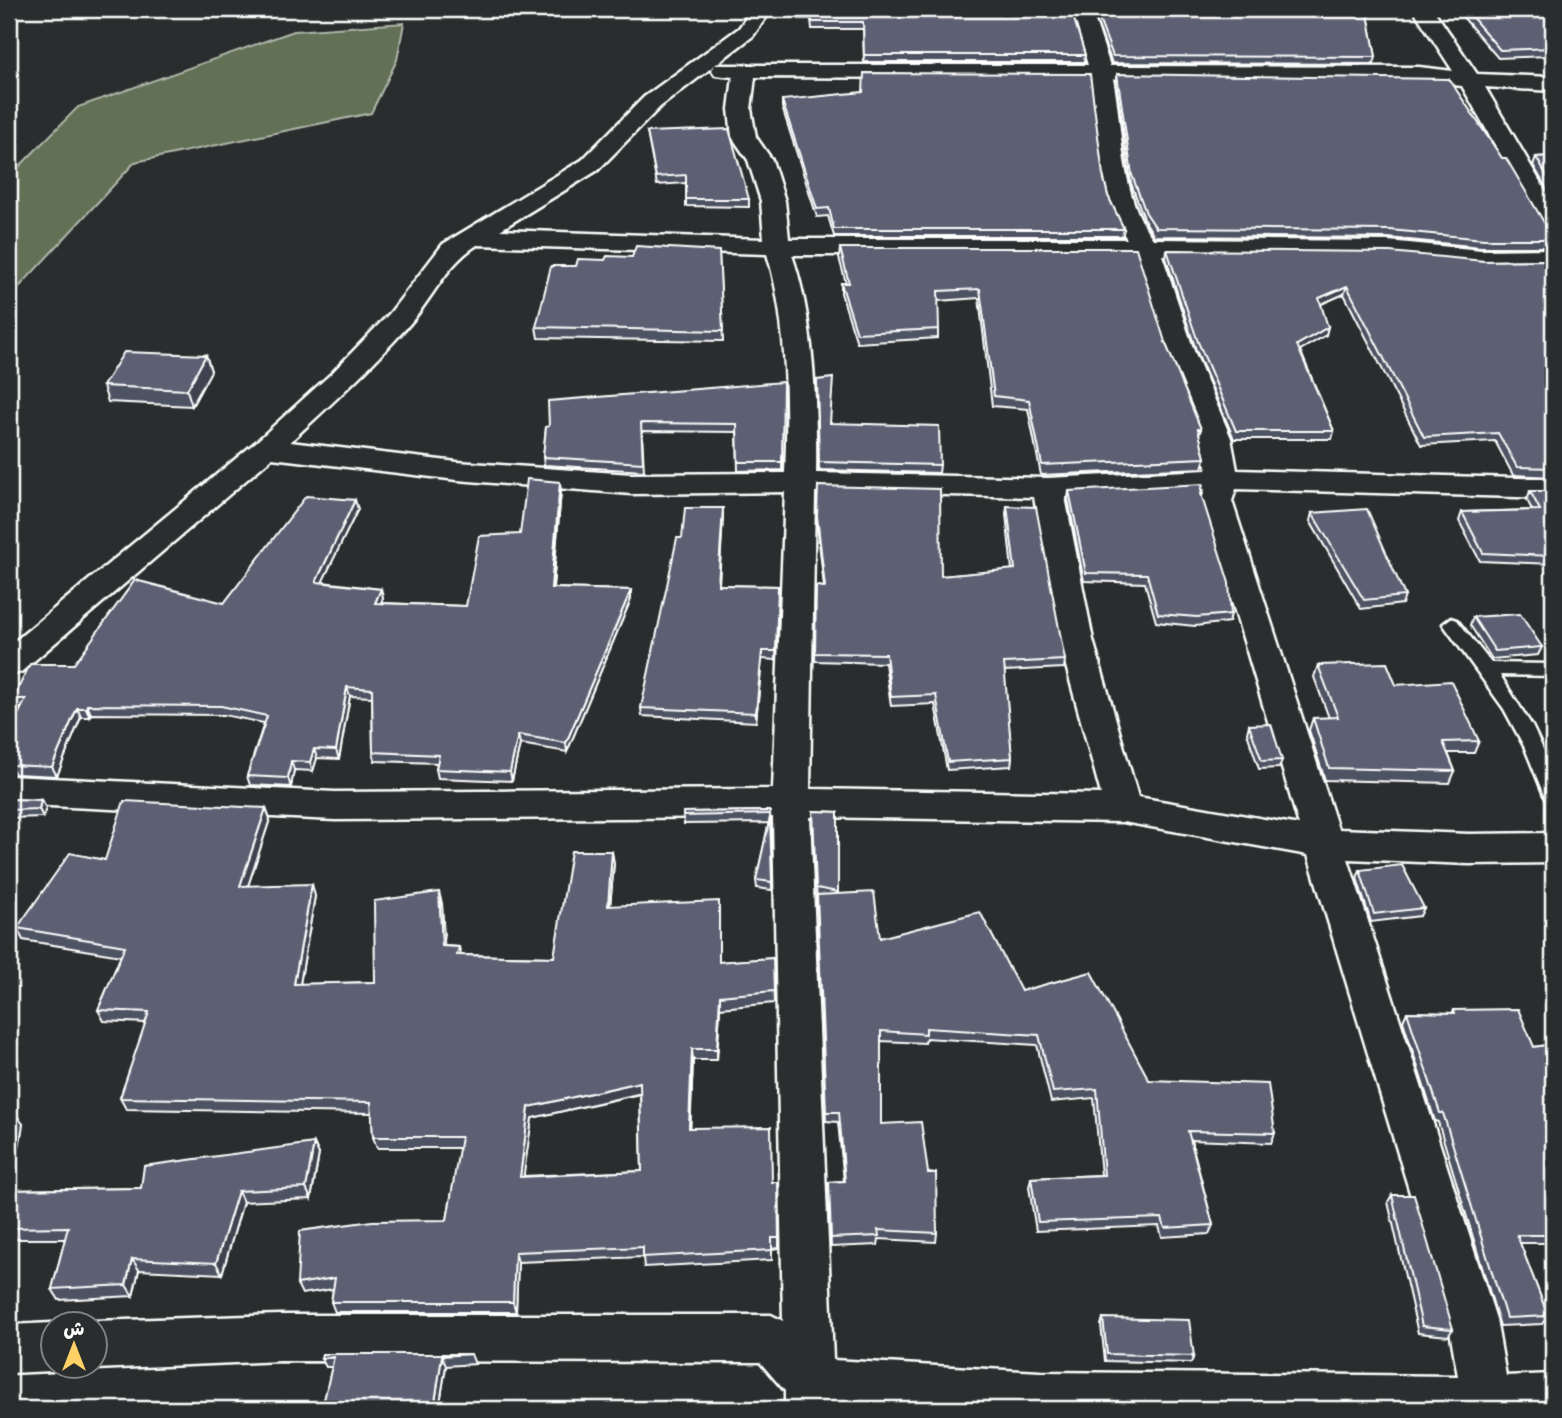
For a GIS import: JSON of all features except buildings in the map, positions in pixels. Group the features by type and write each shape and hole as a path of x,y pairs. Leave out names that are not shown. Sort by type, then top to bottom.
{"street":[{"path":"9,664 265,449 343,378 400,318 452,248 590,165 652,102 746,32 762,9"},
{"path":"1081,9 1101,72 1109,148 1135,238 1147,249 1180,351 1216,438 1224,479 1217,501 1321,843 1472,1319 1487,1405"},
{"path":"1423,9 1470,80 1553,225"},
{"path":"698,68 745,71 1419,74 1470,80 1553,84"},
{"path":"745,71 740,109 744,137 760,160 773,201 777,247 790,296 802,424 798,482 791,803 810,1396"},
{"path":"472,237 777,247 1388,249 1481,257 1553,257"},
{"path":"265,449 457,471 631,484 798,482 1048,488 1224,479 1553,488"},
{"path":"1048,488 1076,640 1123,808"},
{"path":"9,790 335,806 791,803 1123,808 1321,843 1469,849 1553,848"},
{"path":"108,1344 281,1338 771,1339 810,1396"},
{"path":"9,1349 38,1348"},
{"path":"810,1396 1487,1405 1553,1398"}],"lane":[{"path":"1451,624 1488,669 1528,731 1553,795"},
{"path":"1488,669 1553,670"}],"green space":[{"path":"404,23 397,60 371,113 135,162 9,298 9,177 78,107 294,31"}]}
